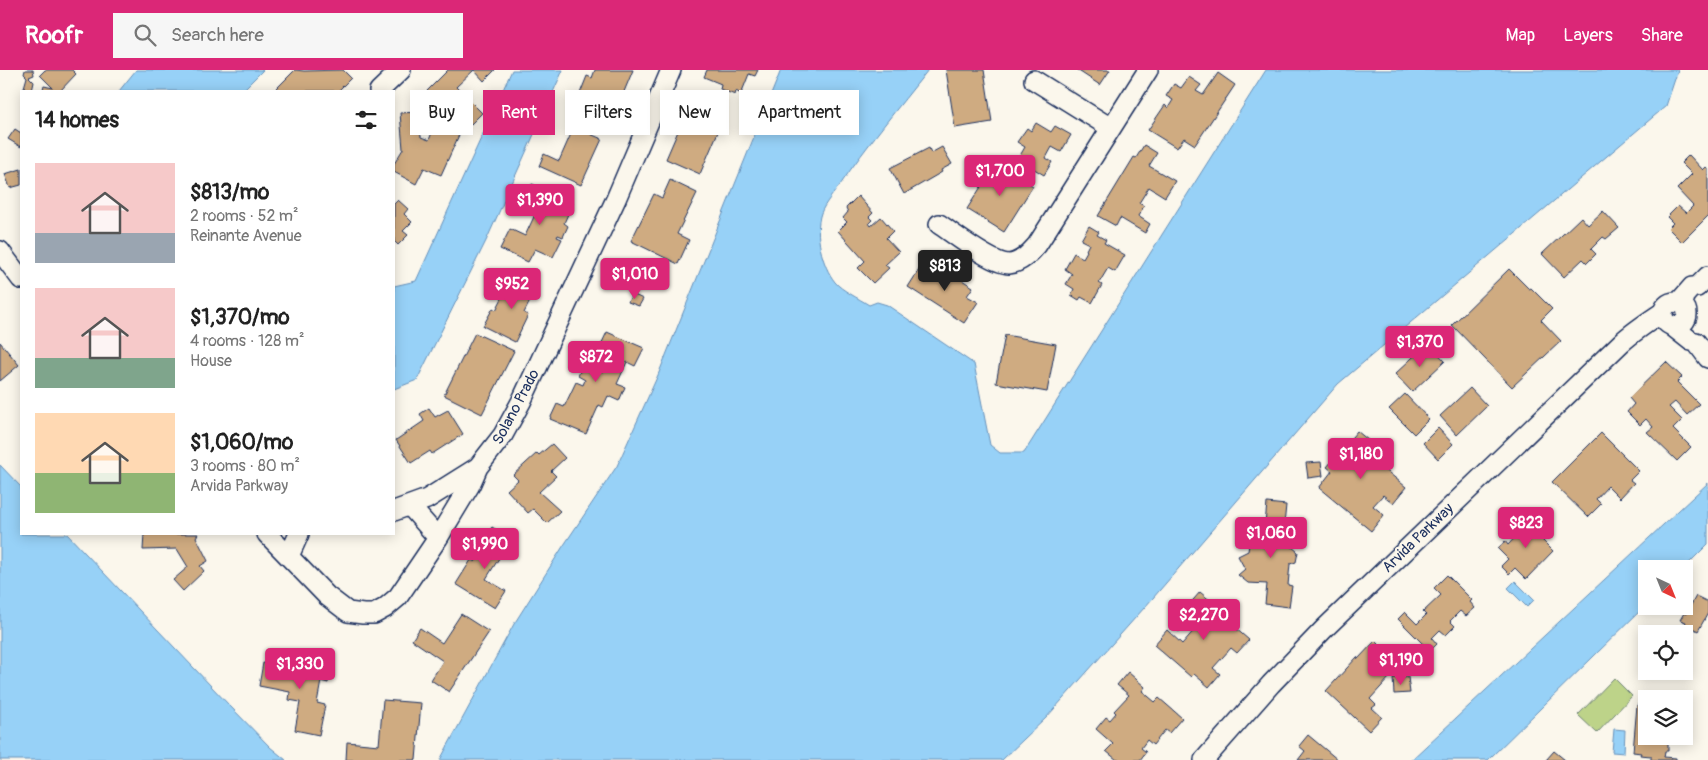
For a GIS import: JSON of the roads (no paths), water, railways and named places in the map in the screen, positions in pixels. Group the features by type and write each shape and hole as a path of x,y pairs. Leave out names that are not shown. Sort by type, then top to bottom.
{"street":[{"path":"380,90 401,70"},
{"name":"Solano Prado","path":"268,535 327,596 343,609 355,613 374,614 398,597 470,486 478,467 503,435 521,402 616,199 671,70"},
{"path":"939,224 992,259 1009,264 1022,260 1037,245 1148,70"},
{"path":"1034,80 1111,128"},
{"path":"0,251 20,279"},
{"name":"Arvida Parkway","path":"1204,760 1271,684 1324,629 1626,339 1643,328 1646,323 1676,315 1698,292 1702,281"},
{"path":"1676,315 1691,341 1696,342 1708,358"},
{"name":"Solano Prado","path":"402,509 437,493 478,467"},
{"path":"402,509 438,538"},
{"path":"288,556 298,535"}],"water":[{"path":"136,70 263,70 243,90 120,90"},
{"path":"512,70 563,70 554,90 503,90"},
{"path":"781,70 928,70 872,141 821,213 818,230 823,258 830,275 842,288 869,305 877,302 887,305 974,364 990,445 1000,453 1024,453 1266,70 1678,70 1666,106 1338,384 1153,598 1046,718 1002,760 440,760 514,624 617,466 658,375 755,135 859,135 859,90 773,90"},
{"path":"483,134 534,135 486,241 417,380 395,389 395,286 416,281"},
{"path":"0,465 20,486 20,535 68,535 229,705 270,747 286,760 0,760"},
{"path":"1708,483 1708,544 1692,560 1638,560 1638,613 1488,760 1411,760"},
{"path":"1515,581 1534,600 1527,607 1508,588"},
{"path":"1184,612 1191,618 1179,632 1172,626"},
{"path":"1614,729 1625,730 1624,753 1612,752"}]}
